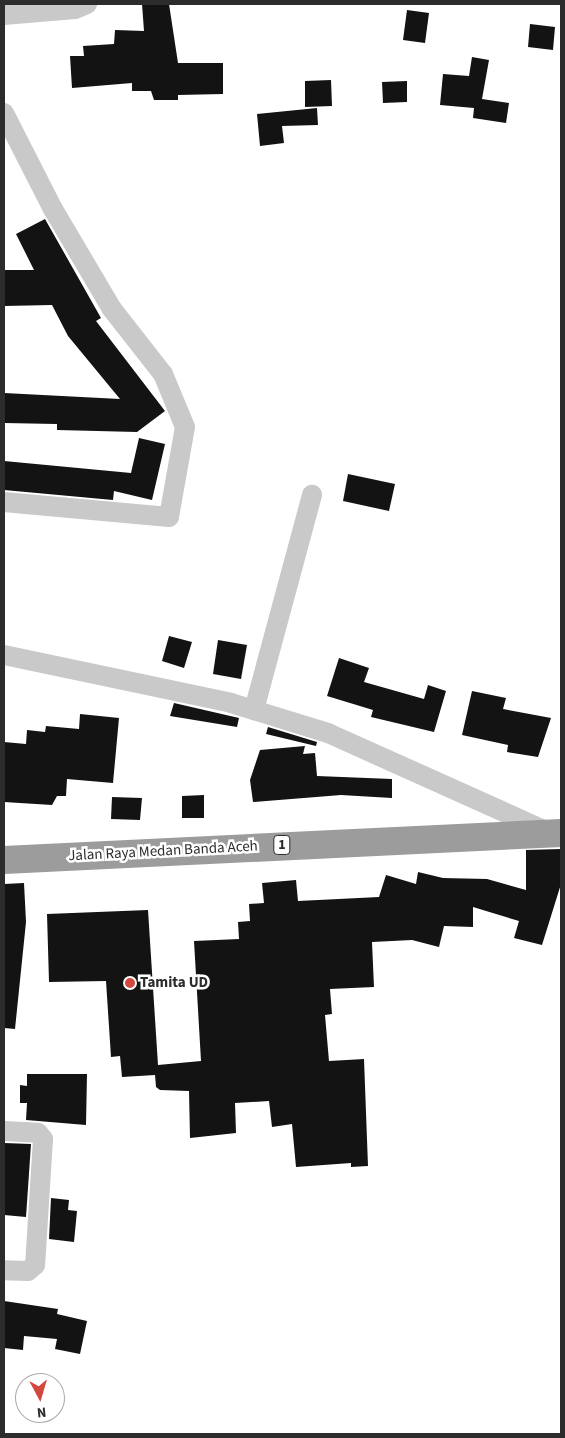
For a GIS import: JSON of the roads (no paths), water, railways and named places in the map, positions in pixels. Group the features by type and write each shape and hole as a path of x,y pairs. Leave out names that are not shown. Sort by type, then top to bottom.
{"highway":[{"name":"Jalan Raya Medan Banda Aceh","path":"4,860 556,833"}],"street":[{"path":"13,14 75,9 87,4"},
{"path":"4,113 53,209 112,309 162,374 185,427 169,517 4,502"},
{"path":"254,710 312,495"},
{"path":"4,655 254,710 328,733 556,833"},
{"path":"4,1131 38,1133 43,1139 35,1265 28,1271 4,1270"}],"place":[{"name":"Tamita UD","path":"130,983"}]}
